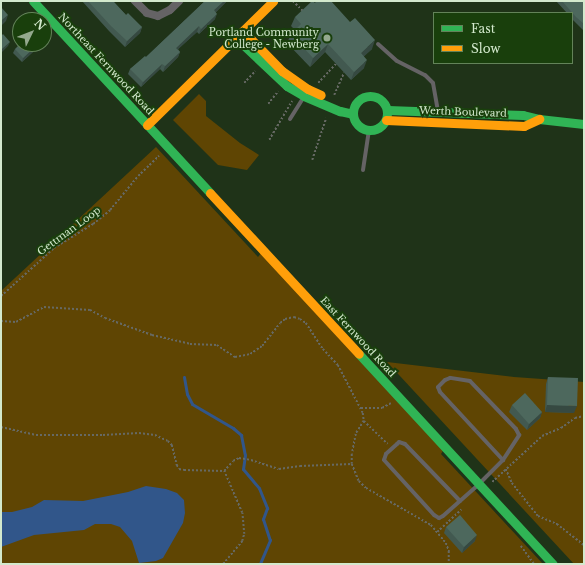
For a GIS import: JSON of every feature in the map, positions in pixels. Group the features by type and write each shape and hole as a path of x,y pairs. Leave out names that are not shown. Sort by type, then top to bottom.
{"street":[{"name":"Northeast Fernwood Road","path":"33,1 147,125"},
{"path":"135,1 147,13 158,16 170,10 179,1"},
{"path":"147,125 273,1"},
{"path":"239,34 272,74 304,96 340,111 354,110"},
{"path":"239,34 282,71 303,86 354,110"},
{"path":"370,96 380,98 388,110 386,120 378,129 368,130 360,127 356,123 354,110 359,100 370,96"},
{"name":"Werth Boulevard","path":"388,110 522,115 538,119 568,121 584,124"},
{"name":"Werth Boulevard","path":"386,120 524,126 538,119"},
{"name":"East Fernwood Road","path":"147,125 553,564"}],"lane":[{"path":"378,44 397,61 425,75 433,83 436,92 438,112"},
{"path":"290,119 304,96"},
{"path":"363,170 368,130"},
{"path":"460,501 405,444 399,442 384,456 386,463 434,515 441,518 460,501 482,486 503,460 519,435 516,429 470,381 450,378 445,380 438,387 440,392 503,460"}],"path":[{"path":"293,1 305,13"},
{"path":"318,83 336,64"},
{"path":"244,83 258,68"},
{"path":"334,95 344,73"},
{"path":"268,104 280,88"},
{"path":"269,140 294,98"},
{"path":"312,160 328,114"},
{"name":"Gettman Loop","path":"1,296 54,248 93,224 110,210 138,176 159,156"},
{"path":"1,321 16,322 44,307 90,310 104,318 152,335 190,344 217,346 235,356 250,354 262,346 285,318 294,317 306,323 323,349 338,365 354,398 361,408 364,421 393,448"},
{"path":"482,486 506,469 542,436 561,428 575,418 584,416"},
{"path":"364,421 354,444 352,464 359,481 366,488 426,522 437,532 446,543 449,551 449,564"},
{"path":"1,427 36,435 103,435 139,433 155,435 168,441 172,445 175,459 179,468 224,471"},
{"path":"224,471 233,461 239,458 251,460 279,469 300,466 352,464"},
{"path":"503,460 512,483 538,516 557,524 584,545"},
{"path":"223,564 242,541 244,534 242,513 224,471"},
{"path":"437,532 466,505"}],"shaded area":[{"path":"199,94 206,101 206,116 240,143 259,155 247,170 218,165 173,120"},
{"path":"156,147 258,257 261,253 444,449 441,454 543,564 1,564 1,291"},
{"path":"387,362 514,377 584,382 584,564 574,564"}],"water":[{"path":"146,486 166,489 177,493 184,500 185,513 183,523 163,558 156,561 139,563 132,541 120,527 111,524 95,524 84,530 34,535 1,547 1,512 12,512 32,507 44,500 83,501 128,492"}],"building":[{"path":"88,1 113,1 126,15 128,13 142,27 127,41"},
{"path":"205,1 224,1 214,10 217,14 201,29 199,26 176,48 180,52 165,66 162,64 143,82 130,69 145,56 146,57"},
{"name":"Portland Community College - Newberg","path":"312,1 315,3 316,1 331,1 350,22 355,18 375,40 361,53 367,60 354,72 328,44 313,58 291,34 301,24 295,17"},
{"path":"562,1 584,1 584,24 573,12"},
{"path":"1,7 8,15 1,21"},
{"path":"3,34 10,42 1,50 1,36"},
{"path":"18,52 30,52 23,58"},
{"path":"548,377 578,378 577,406 547,405"},
{"path":"525,393 542,412 529,424 512,405"},
{"path":"460,515 477,535 464,547 446,527"}],"waterway":[{"path":"184,377 187,394 192,404 233,428 241,435 245,455 243,469 259,488 267,508 263,519 270,540 260,564"}],"traffic: fast":[{"path":"33,1 210,193"},
{"path":"236,38 287,86 304,96 340,111 353,114"},
{"path":"367,96 373,96 377,97 384,103 387,113 386,120 380,127 373,130 367,130 363,129 356,123 353,116 353,110 354,106 360,99 367,96"},
{"path":"388,110 523,115 539,119 584,124"},
{"path":"359,354 553,564"}],"traffic: slow":[{"path":"147,125 273,1"},
{"path":"243,31 282,71 308,89 321,95"},
{"path":"386,120 524,126 539,119"},
{"path":"210,193 359,354"}],"place":[{"name":"Portland Community College - Newberg","path":"327,38"}]}
